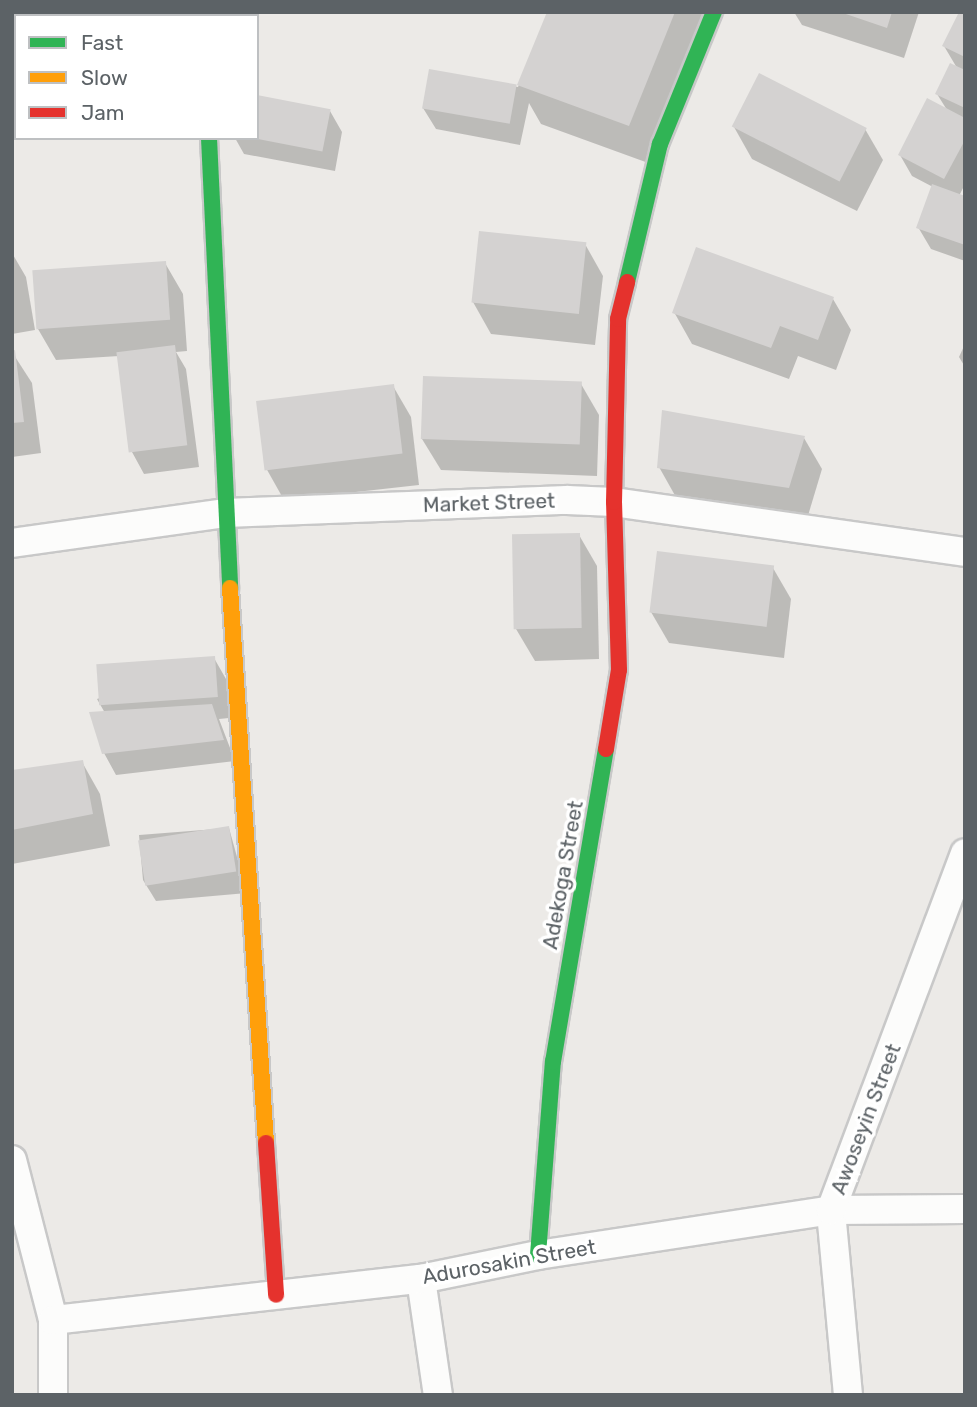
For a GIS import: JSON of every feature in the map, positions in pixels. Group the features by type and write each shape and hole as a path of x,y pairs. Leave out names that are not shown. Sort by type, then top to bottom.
{"street":[{"name":"Adekoga Street","path":"538,1255 553,1062 619,670 614,502 618,319 660,144 714,12"},
{"path":"209,140 225,513 276,1295"},
{"name":"Market Street","path":"12,543 225,513 567,500 614,502 965,552"},
{"name":"Awoseyin Street","path":"848,1395 831,1210 965,853"},
{"path":"12,1160 53,1320 53,1395"},
{"name":"Adurosakin Street","path":"53,1320 421,1279 538,1255 831,1210 965,1209"},
{"path":"421,1279 438,1395"}],"building":[{"path":"81,12 175,12 128,14"},
{"path":"547,12 675,12 629,126 517,85"},
{"path":"840,12 892,12 887,28"},
{"path":"959,12 965,14 965,57 942,46"},
{"path":"12,63 14,63 14,110"},
{"path":"950,63 965,70 965,108 935,94"},
{"path":"429,69 517,84 510,124 422,108"},
{"path":"759,73 867,128 840,181 732,126"},
{"path":"259,95 331,109 322,152 259,139"},
{"path":"927,98 965,118 965,140 944,179 898,155"},
{"path":"932,184 965,196 965,245 916,228"},
{"path":"479,231 586,242 579,314 471,303"},
{"path":"696,247 834,297 818,340 780,326 771,348 672,313"},
{"path":"166,261 170,320 36,329 32,270"},
{"path":"175,345 187,445 129,452 116,352"},
{"path":"15,350 24,422 12,423 12,351"},
{"path":"423,376 582,382 580,445 421,439"},
{"path":"394,384 403,453 265,470 256,401"},
{"path":"662,410 805,436 789,488 657,468"},
{"path":"580,533 582,628 514,629 512,534"},
{"path":"657,551 774,565 767,627 649,613"},
{"path":"215,656 218,697 99,705 96,664"},
{"path":"212,704 224,740 102,754 89,712"},
{"path":"83,760 93,814 12,830 12,770"},
{"path":"229,826 236,871 145,886 138,840"}],"traffic: fast":[{"path":"627,282 660,144 714,12"},
{"path":"209,140 230,588"},
{"path":"538,1255 553,1062 606,749"}],"traffic: slow":[{"path":"230,588 266,1143"}],"traffic: jam":[{"path":"606,749 619,670 614,502 618,319 627,282"},
{"path":"266,1143 276,1295"}]}
